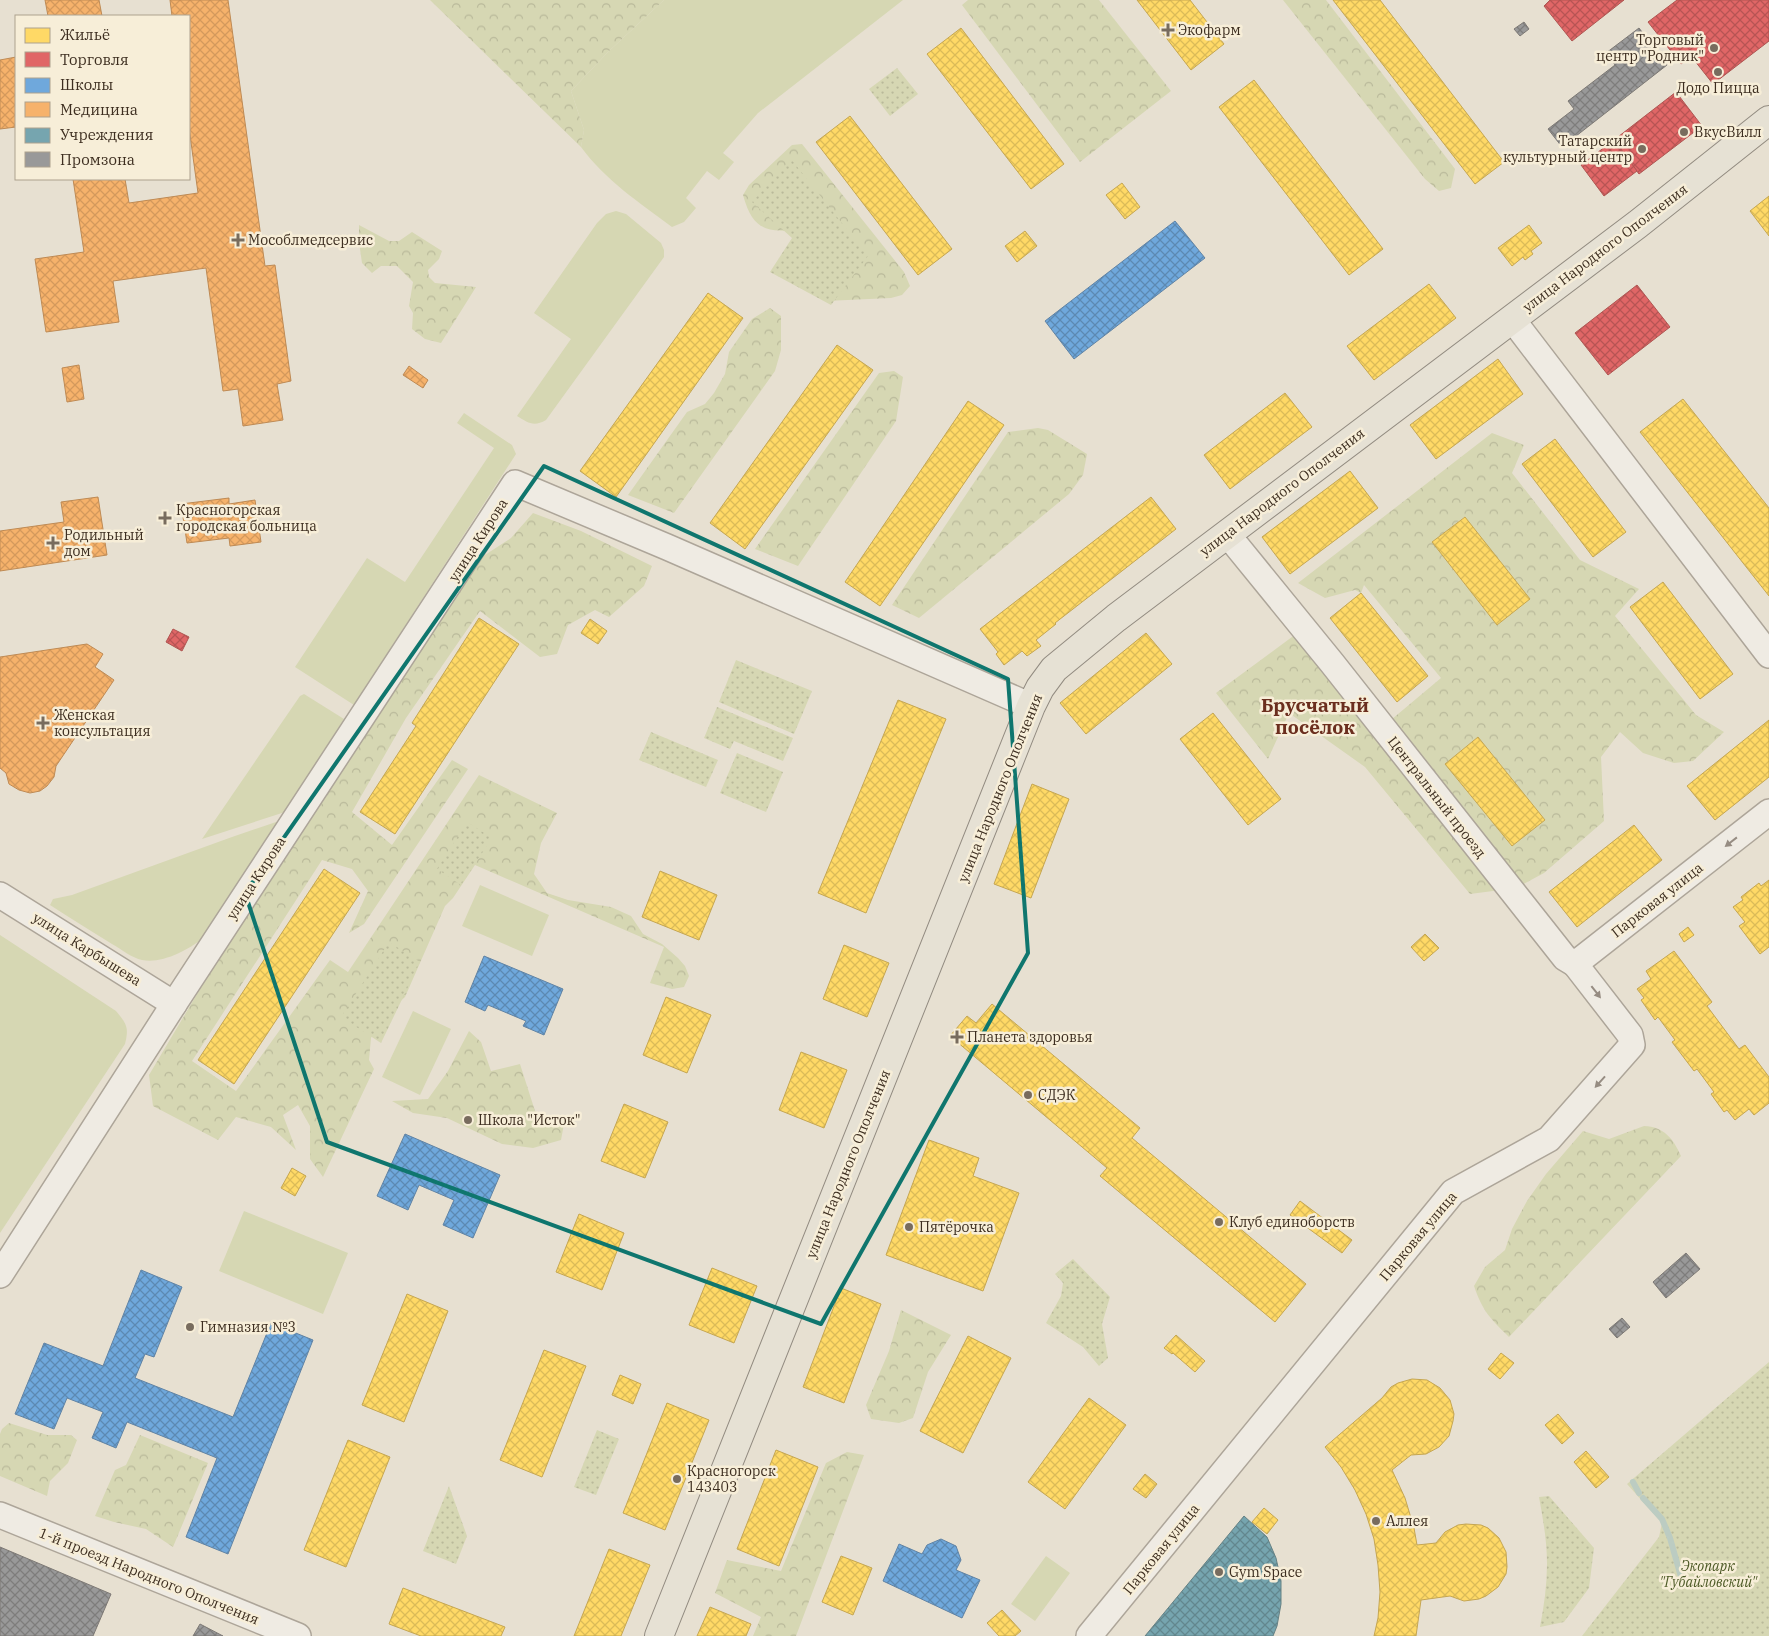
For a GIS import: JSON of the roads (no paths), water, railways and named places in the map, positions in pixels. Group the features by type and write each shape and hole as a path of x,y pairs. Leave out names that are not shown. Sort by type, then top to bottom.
{"main road":[{"name":"улица Народного Ополчения","path":"660,1636 1031,706 1040,688 1054,670 1116,618 1638,224 1769,120"}],"street":[{"path":"1512,319 1769,655"},
{"name":"улица Кирова","path":"0,1275 174,1004 515,484 676,551 1031,706"},
{"name":"Центральный проезд","path":"1227,534 1565,958 1575,964"},
{"name":"Парковая улица","path":"1090,1636 1453,1192 1549,1139 1632,1045 1630,1035 1575,964 1769,812"},
{"name":"улица Карбышева","path":"0,894 174,1004"},
{"name":"1-й проезд Народного Ополчения","path":"0,1515 298,1636"}],"waterway":[{"path":"1633,1482 1639,1493"},
{"path":"1643,1498 1662,1519 1670,1538 1683,1584"}],"place":[{"name":"Экофарм","path":"1168,30"},
{"name":"Торговый центр \"Родник\"","path":"1714,48"},
{"name":"Додо Пицца","path":"1718,72"},
{"name":"ВкусВилл","path":"1684,132"},
{"name":"Татарский культурный центр","path":"1642,149"},
{"name":"Мособлмедсервис","path":"238,240"},
{"name":"Красногорская городская больница","path":"165,518"},
{"name":"Родильный дом","path":"53,543"},
{"name":"Женская консультация","path":"43,723"},
{"name":"Планета здоровья","path":"957,1037"},
{"name":"СДЭК","path":"1028,1095"},
{"name":"Школа \"Исток\"","path":"468,1120"},
{"name":"Клуб единоборств","path":"1219,1222"},
{"name":"Пятёрочка","path":"909,1227"},
{"name":"Гимназия №3","path":"190,1327"},
{"name":"Красногорск 143403","path":"677,1479"},
{"name":"Аллея","path":"1376,1521"},
{"name":"Gym Space","path":"1219,1572"}],"district":[{"name":"Брусчатый посёлок","path":"1315,716"}],"park label":[{"name":"Экопарк \"Губайловский\"","path":"1708,1574"}]}
